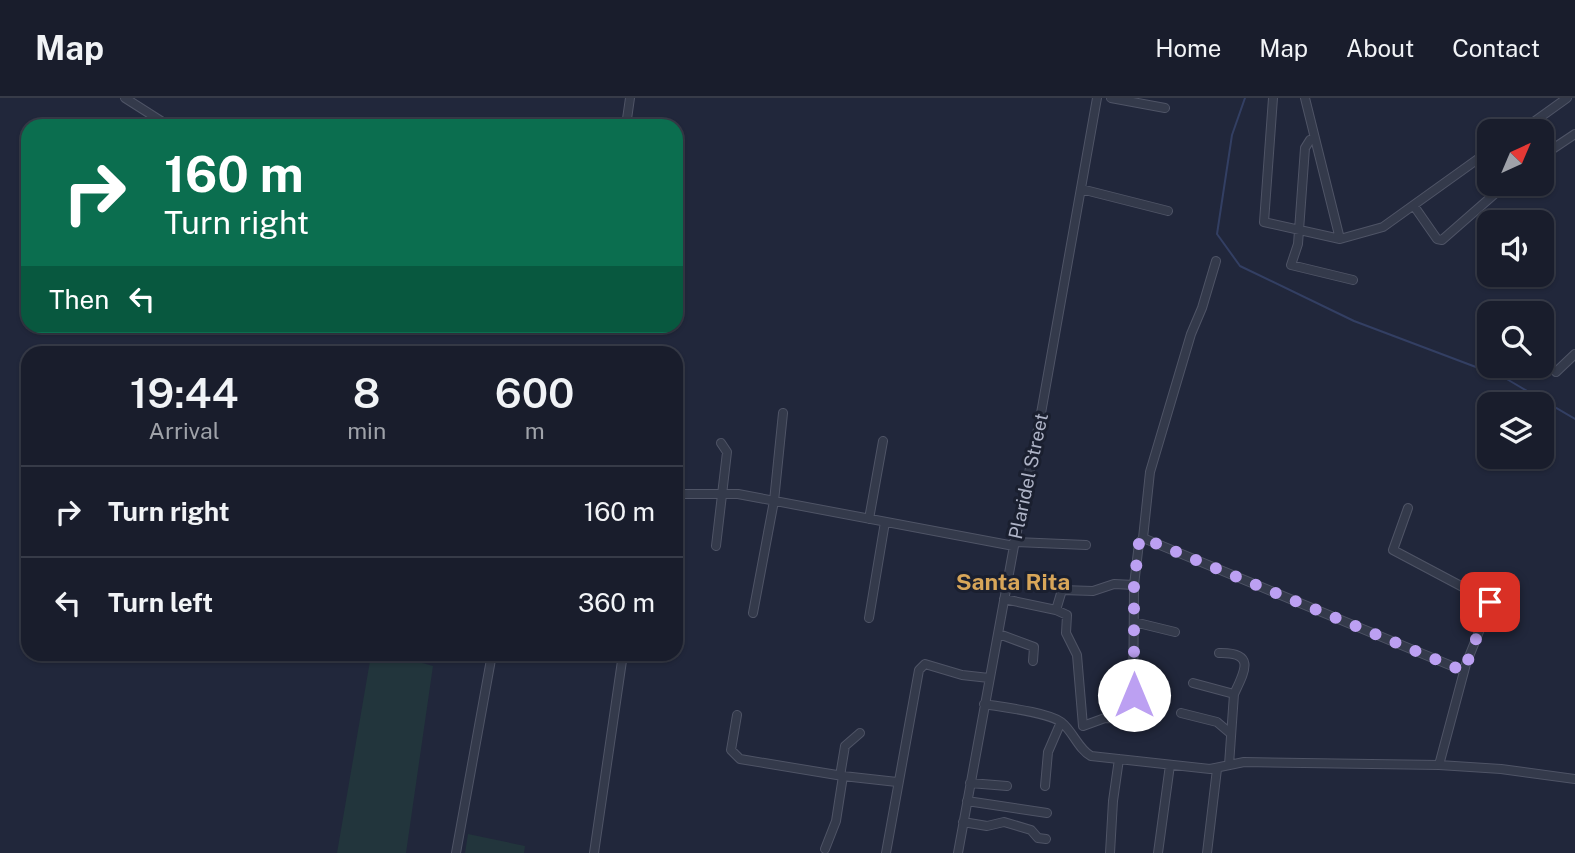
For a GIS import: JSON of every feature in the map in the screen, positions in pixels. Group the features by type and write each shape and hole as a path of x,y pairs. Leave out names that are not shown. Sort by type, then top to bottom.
{"street":[{"path":"125,98 158,119"},
{"path":"627,119 631,98"},
{"name":"Plaridel Street","path":"958,853 1097,98"},
{"path":"1111,98 1166,108"},
{"path":"1273,98 1262,219 1267,224 1340,239 1378,230 1477,160"},
{"path":"1305,98 1340,239"},
{"path":"1539,119 1567,98"},
{"path":"1554,146 1575,134"},
{"path":"1315,139 1310,140 1305,148 1298,250 1291,265 1353,280"},
{"path":"1081,189 1168,211"},
{"path":"1414,206 1437,239 1442,240 1492,196"},
{"path":"1074,734 1083,726 1105,718 1133,719 1134,585 1139,543 1143,538 1150,472 1216,261"},
{"path":"1556,372 1575,354"},
{"path":"753,613 774,501 783,413"},
{"path":"869,519 883,441"},
{"path":"716,546 727,452 721,443"},
{"path":"683,494 738,494 885,522 1014,542 1086,545"},
{"path":"1408,508 1392,547 1395,552 1490,602 1464,671 1439,765"},
{"path":"869,618 885,522"},
{"path":"1143,538 1464,671"},
{"path":"1056,610 1062,590 1093,591 1114,584 1134,585"},
{"path":"1004,599 1056,610 1069,618 1066,633 1077,655 1083,726"},
{"path":"1134,622 1175,632"},
{"path":"999,634 1034,647 1033,661"},
{"path":"1219,653 1233,652 1242,656 1246,669 1234,694 1229,765"},
{"path":"456,853 491,661"},
{"path":"594,853 622,661"},
{"path":"886,853 897,782 921,666 925,664 962,675 989,678"},
{"path":"1193,683 1234,694"},
{"path":"984,704 1048,716 1061,722 1074,734 1087,755 1217,769 1244,762 1439,765 1501,769 1575,779"},
{"path":"1181,713 1217,722 1230,733"},
{"path":"737,715 731,750 740,759 897,782"},
{"path":"1045,786 1048,752 1061,722"},
{"path":"825,849 836,821 845,746 860,733"},
{"path":"1110,853 1119,759"},
{"path":"1158,853 1170,765"},
{"path":"1207,853 1217,769"},
{"path":"970,783 1007,786"},
{"path":"967,801 1046,813"},
{"path":"963,822 987,825 1004,822 1031,830 1038,838 1046,839"}],"shaded area":[{"path":"370,661 416,661 433,666 406,853 337,853"},
{"path":"468,834 525,846 524,853 465,853"}],"waterway":[{"path":"1245,98 1232,135 1217,234 1240,266 1354,321 1505,378 1575,419"}],"district":[{"name":"Santa Rita","path":"1013,581"}],"route":[{"path":"1134,695 1134,585 1139,543 1143,538 1464,671 1490,602"}]}
